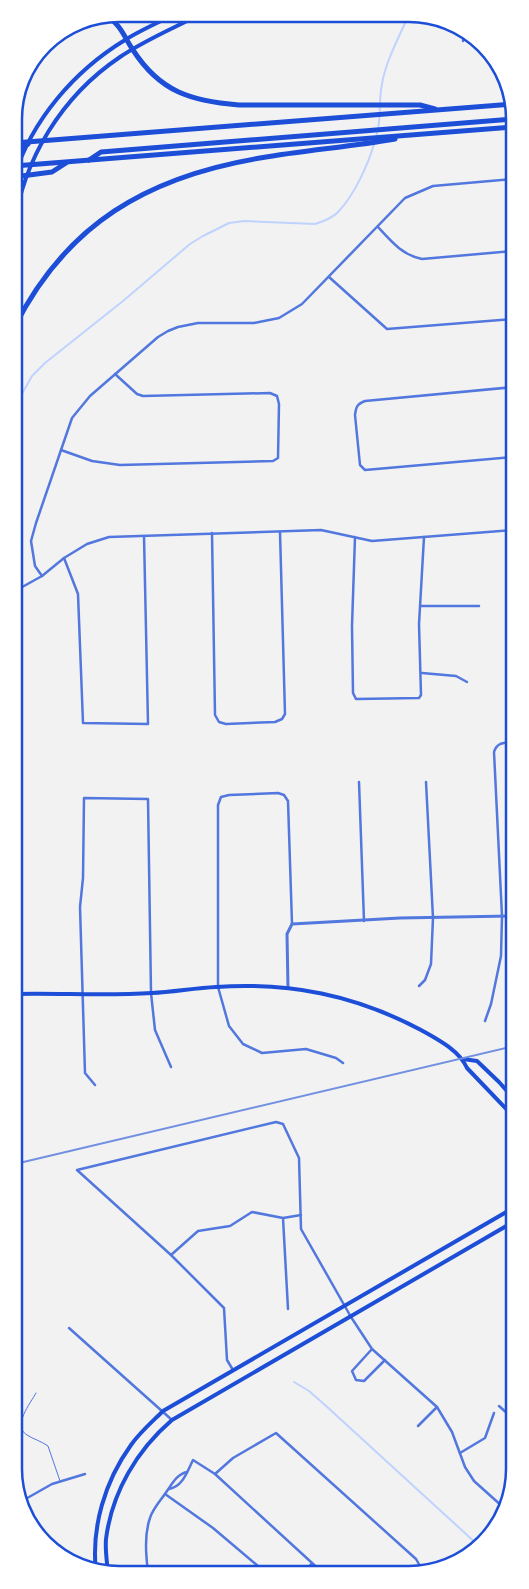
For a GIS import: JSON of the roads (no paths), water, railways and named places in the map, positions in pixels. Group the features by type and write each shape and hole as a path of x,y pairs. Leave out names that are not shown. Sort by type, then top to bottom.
{"highway":[{"path":"116,23 144,67 156,79 176,91 195,99 239,105 420,105 438,110"},
{"path":"23,142 505,105"},
{"path":"89,160 101,152 506,120"},
{"path":"23,164 68,162 506,128"},
{"path":"23,313 41,282 69,249 103,219 142,194 183,177 231,163 262,157 356,146 418,134"},
{"path":"23,147 28,144"},
{"path":"23,176 52,172 68,162"}],"main road":[{"path":"23,156 47,113 76,77 98,58 126,39 158,23"},
{"path":"23,191 35,156 62,112 94,77 132,49 184,23"},
{"path":"22,994 151,993 218,987 310,990 372,1008 403,1021 432,1036 463,1059 477,1061 506,1090"},
{"path":"463,1059 467,1068 506,1109"},
{"path":"96,1564 96,1538 99,1517 112,1476 132,1444 163,1411 506,1212"},
{"path":"108,1566 106,1540 110,1519 123,1482 133,1462 144,1447 172,1420 506,1226"}],"street":[{"path":"42,576 35,566 31,541 72,418 90,396 158,337 168,330 198,323 254,323 279,318 302,304 405,198 422,190 442,185 506,180"},
{"path":"378,227 401,252 422,259 506,252"},
{"path":"329,277 387,329 506,320"},
{"path":"62,450 92,461 120,465 273,461 278,458 280,452 279,404 277,396 270,393 143,396 136,394 115,374"},
{"path":"506,388 365,401 359,403 356,407 355,415 362,467 365,470 506,458"},
{"path":"23,587 86,544 109,537 321,530 372,541 506,531"},
{"path":"212,533 215,715 218,722 226,724 275,722 282,719 285,714 280,532"},
{"path":"64,558 78,594 83,723 148,724 144,536"},
{"path":"354,537 352,626 353,693 356,699 419,698 422,695 419,624 424,536"},
{"path":"421,606 479,606"},
{"path":"422,673 456,676 467,682"},
{"path":"486,1021 501,956 502,916 500,908 494,752 496,746 500,743 506,743"},
{"path":"359,782 364,921"},
{"path":"419,986 425,980 431,964 433,918 426,782"},
{"path":"288,988 287,934 292,924 288,801 284,795 278,793 221,797 218,805 218,987 229,1026 243,1044 262,1053 306,1049 336,1058 344,1063"},
{"path":"95,1085 85,1073 80,907 83,878 84,798 148,799 151,993 155,1030 171,1067"},
{"path":"292,924 506,916"},
{"path":"233,1370 227,1360 224,1308 171,1255 77,1170 276,1122 283,1124 299,1158 301,1229 350,1317 372,1349 437,1407 452,1432 465,1467 474,1481 500,1505"},
{"path":"171,1255 198,1230 230,1226 252,1212 283,1218 301,1215"},
{"path":"283,1218 288,1308"},
{"path":"68,1328 172,1420"},
{"path":"372,1349 352,1371 356,1380 364,1381 385,1360"},
{"path":"499,1406 506,1412"},
{"path":"418,1426 437,1407"},
{"path":"460,1453 485,1438 494,1413"},
{"path":"214,1474 234,1458 276,1433 416,1559 420,1566"},
{"path":"148,1566 147,1531 150,1516 171,1484 187,1472 193,1460 214,1474 315,1566"},
{"path":"27,1498 52,1484 85,1474"},
{"path":"165,1494 213,1528 258,1566"}],"lane":[{"path":"22,1418 36,1393"},
{"path":"22,1430 25,1434 48,1446 60,1482"}],"waterway":[{"path":"376,137 384,75 405,22"},
{"path":"23,392 32,376 45,363 123,301 190,244 203,236 229,223 244,221 315,224 334,216 345,204 355,188 374,144"},
{"path":"294,1382 309,1391 325,1405 474,1541"}],"railway":[{"path":"22,1162 506,1048"}]}
